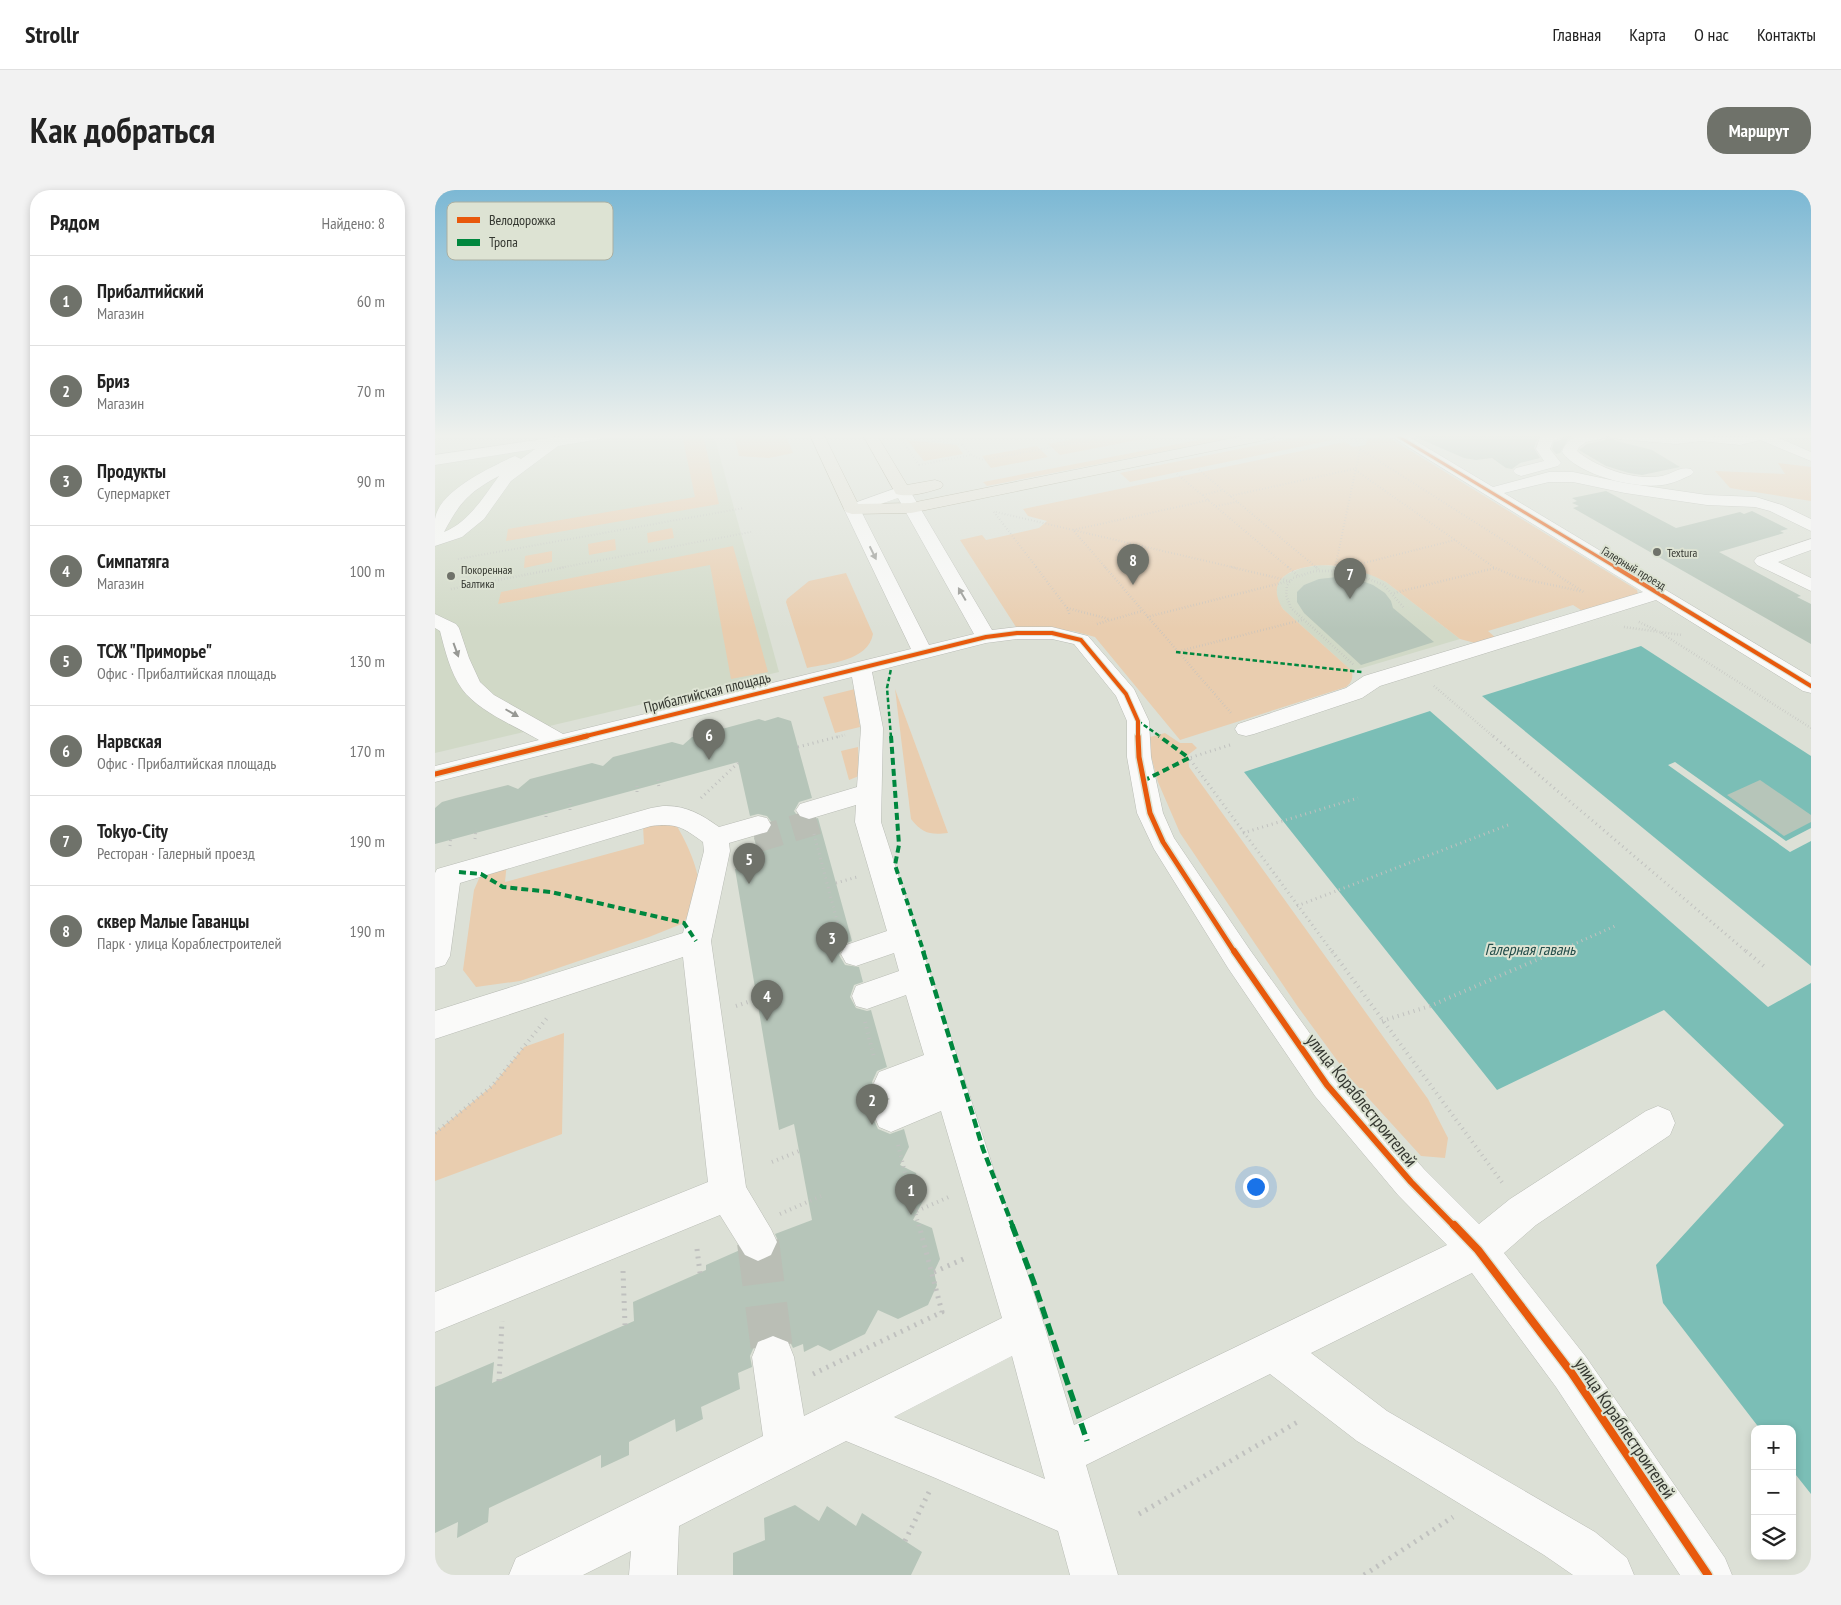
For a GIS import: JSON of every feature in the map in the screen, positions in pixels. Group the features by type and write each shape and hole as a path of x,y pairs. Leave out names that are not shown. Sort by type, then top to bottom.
{"main road":[{"path":"848,500 852,509 911,508 952,500"}],"street":[{"path":"435,532 449,507 456,500"},
{"path":"435,541 456,533 478,515 487,500"},
{"path":"878,500 852,509 922,651"},
{"path":"907,500 986,636"},
{"name":"Галерный проезд","path":"1503,500 1811,686"},
{"path":"1704,500 1756,502 1776,508 1811,526"},
{"path":"1811,544 1763,560 1811,585"},
{"path":"1246,729 1355,693 1372,681 1657,594"},
{"path":"435,620 449,628 472,687 491,702 559,743"},
{"name":"улица Кораблестроителей","path":"986,636 1026,632 1052,633 1067,635 1081,640 1126,694 1138,721 1139,757 1151,813 1163,842 1239,960 1327,1084 1411,1182 1478,1250 1571,1372 1708,1575"},
{"name":"Прибалтийская площадь","path":"435,774 559,743 582,726 692,699 861,668 986,636"},
{"path":"861,668 872,728 868,822 1025,1328 1094,1575"},
{"path":"814,815 869,799"},
{"path":"435,956 441,876 651,817 668,814 684,816 716,844"},
{"path":"716,844 756,832"},
{"path":"716,844 696,941 728,1193 758,1242"},
{"path":"856,954 904,938"},
{"path":"435,1025 696,941"},
{"path":"867,996 917,978"},
{"path":"891,1099 947,1077"},
{"path":"1059,1454 1478,1250 1523,1212 1658,1123"},
{"path":"435,1312 728,1193"},
{"path":"533,1575 1025,1328"},
{"path":"1274,1350 1372,1426 1579,1549 1610,1575"},
{"path":"776,1374 787,1448"},
{"path":"845,1418 945,1458 1077,1516"},
{"path":"653,1575 656,1514"}],"path":[{"path":"1073,530 1209,500 1298,576"},
{"path":"1234,500 1320,570"},
{"path":"1334,571 1348,500"},
{"path":"1398,500 1495,568 1519,578 1583,591"},
{"path":"1440,500 1609,608 1659,632 1811,728"},
{"path":"1215,506 1237,502"},
{"path":"458,559 744,508"},
{"path":"1109,619 1067,608 994,512 1290,581"},
{"path":"1073,530 1176,652 1246,729"},
{"path":"451,589 751,532"},
{"path":"1334,571 1455,540"},
{"path":"1394,593 1495,568"},
{"path":"1147,617 1290,581 1298,576 1320,570 1351,572 1367,577 1394,593 1404,608"},
{"path":"1290,581 1285,589 1285,598 1291,608 1372,681"},
{"path":"1067,635 1109,619 1142,611"},
{"path":"1176,652 1303,619"},
{"path":"1412,668 1765,968"},
{"path":"798,747 872,728"},
{"path":"1189,758 1523,1212"},
{"path":"684,816 734,765 739,763"},
{"path":"658,780 659,788"},
{"path":"637,786 637,794"},
{"path":"1243,833 1358,798"},
{"path":"570,804 570,813"},
{"path":"546,811 546,819"},
{"path":"1297,906 1508,825"},
{"path":"475,838 476,829"},
{"path":"450,846 451,836"},
{"path":"1382,1021 1430,1006 1615,926"},
{"path":"435,1134 492,1086 579,979"},
{"path":"772,1162 799,1151"},
{"path":"622,1236 625,1325"},
{"path":"697,1249 699,1273"},
{"path":"499,1380 504,1284"},
{"path":"776,1374 943,1312 937,1289"},
{"path":"1139,1514 1301,1420"},
{"path":"905,1541 945,1458"},
{"path":"1364,1575 1460,1512"}],"shaded area":[{"path":"435,500 732,500 779,672 435,753"},
{"path":"680,500 718,500 719,504 506,541 508,529"},
{"path":"1068,500 1490,500 1637,590 1638,594 1584,612 1573,605 1488,631 1497,639 1475,643 1460,639 1386,582 1375,577 1357,570 1338,566 1327,565 1302,568 1282,578 1278,586 1277,596 1283,609 1352,671 1351,682 1346,687 1180,740 1095,637 1073,631 1016,627 960,540 982,535 986,540 1039,528 1047,521 1028,516 1023,509"},
{"path":"672,528 674,538 648,543 647,533"},
{"path":"615,539 616,550 589,555 588,544"},
{"path":"733,546 768,672 731,679 710,565 498,604 501,592"},
{"path":"552,551 552,562 524,568 525,556"},
{"path":"1320,565 1337,566 1372,575 1386,582 1460,639 1352,671 1283,609 1276,598 1276,588 1279,581 1287,574 1302,568"},
{"path":"846,573 873,634 870,643 864,650 847,659 807,668 786,602 787,599 809,581"},
{"path":"855,689 860,727 835,733 823,697"},
{"path":"895,689 948,833 937,834 923,831 911,819"},
{"path":"1165,733 1180,743 1192,743 1197,748 1188,755 1189,767 1428,1099 1448,1138 1445,1158 1421,1156 1350,1078 1298,1007 1180,833 1158,782 1148,745 1150,737"},
{"path":"858,747 859,776 849,780 841,751"},
{"path":"675,823 684,838 696,867 699,886 697,898 684,923 649,937 520,981 476,987 463,970 474,890 481,874 507,862 505,882 644,844 643,826"},
{"path":"564,1033 562,1134 435,1181 435,1133 492,1086 524,1047"}],"water":[{"path":"1641,646 1811,756 1811,966 1482,696"},
{"name":"Галерная гавань","path":"1430,711 1768,1007 1811,983 1811,1494 1796,1475 1796,1425 1757,1425 1663,1303 1656,1265 1784,1125 1664,1010 1497,1090 1244,772"}],"pier":[{"path":"1675,762 1786,841 1811,828 1811,841 1790,852 1668,765"}],"building":[{"path":"1575,500 1622,500 1676,528 1740,512 1744,514 1752,511 1788,529 1780,531 1784,533 1719,552 1801,596 1797,597 1811,604 1811,644 1573,508 1579,506 1572,503 1577,501"},
{"path":"1337,577 1357,579 1373,585 1385,593 1391,601 1393,608 1434,642 1361,665 1304,613 1297,602 1297,592 1304,585 1319,579"},
{"path":"778,717 791,721 812,798 799,802 794,811 799,818 808,821 818,818 852,941 844,944 839,955 845,965 859,967 863,982 854,985 850,997 856,1008 867,1011 871,1010 887,1067 877,1071 872,1082 877,1095 885,1099 877,1102 872,1116 878,1129 890,1134 904,1129 909,1147 900,1165 916,1173 924,1199 913,1220 932,1228 940,1259 934,1272 937,1285 928,1305 898,1319 878,1310 865,1334 830,1351 818,1345 804,1352 803,1344 793,1348 789,1340 774,1334 757,1340 750,1356 752,1367 738,1373 740,1389 701,1407 703,1419 676,1432 675,1419 629,1442 629,1455 601,1468 601,1455 489,1508 488,1522 457,1538 458,1522 435,1533 435,1387 494,1362 492,1383 634,1321 633,1302 706,1270 706,1265 740,1250 744,1257 759,1263 773,1256 779,1243 775,1234 812,1220 794,1124 779,1130 735,869 756,862 755,857 759,856 754,838 768,834 773,824 767,816 758,814 750,816 738,762 435,844 435,808 442,802 456,798 508,785 518,789 530,779 592,763 603,766 613,757 672,742 683,745 692,737 759,719 765,721"},
{"path":"1760,780 1811,815 1811,822 1784,836 1727,795"},
{"path":"795,1505 819,1521 827,1506 856,1526 862,1513 922,1552 911,1575 733,1575 733,1553 765,1540 764,1518"}],"tunnel":[{"path":"755,840 818,821"},
{"path":"758,1242 773,1357"}],"marked path":[{"path":"1176,652 1362,672"},
{"path":"891,669 887,688 899,845 895,865 983,1149 1034,1283 1087,1441"},
{"path":"1138,721 1189,758 1143,781"},
{"path":"459,872 481,874 503,887 551,892 684,923 696,941"}],"cycle path":[{"path":"1503,500 1811,686"},
{"path":"435,774 986,637 1017,633 1052,633 1081,640 1126,694 1138,721 1139,757 1150,813 1163,842 1239,959 1327,1085 1411,1182 1478,1250 1571,1372 1708,1575"}],"place":[{"name":"Textura","path":"1657,552"},
{"name":"Покоренная Балтика","path":"451,576"},
{"name":"сквер Малые Гаванцы","path":"1133,585"},
{"name":"Tokyo-City","path":"1350,599"},
{"name":"Нарвская","path":"709,760"},
{"name":"ТСЖ \"Приморье\"","path":"749,884"},
{"name":"Продукты","path":"832,963"},
{"name":"Симпатяга","path":"767,1021"},
{"name":"Бриз","path":"872,1125"},
{"name":"Прибалтийский","path":"911,1215"}]}
